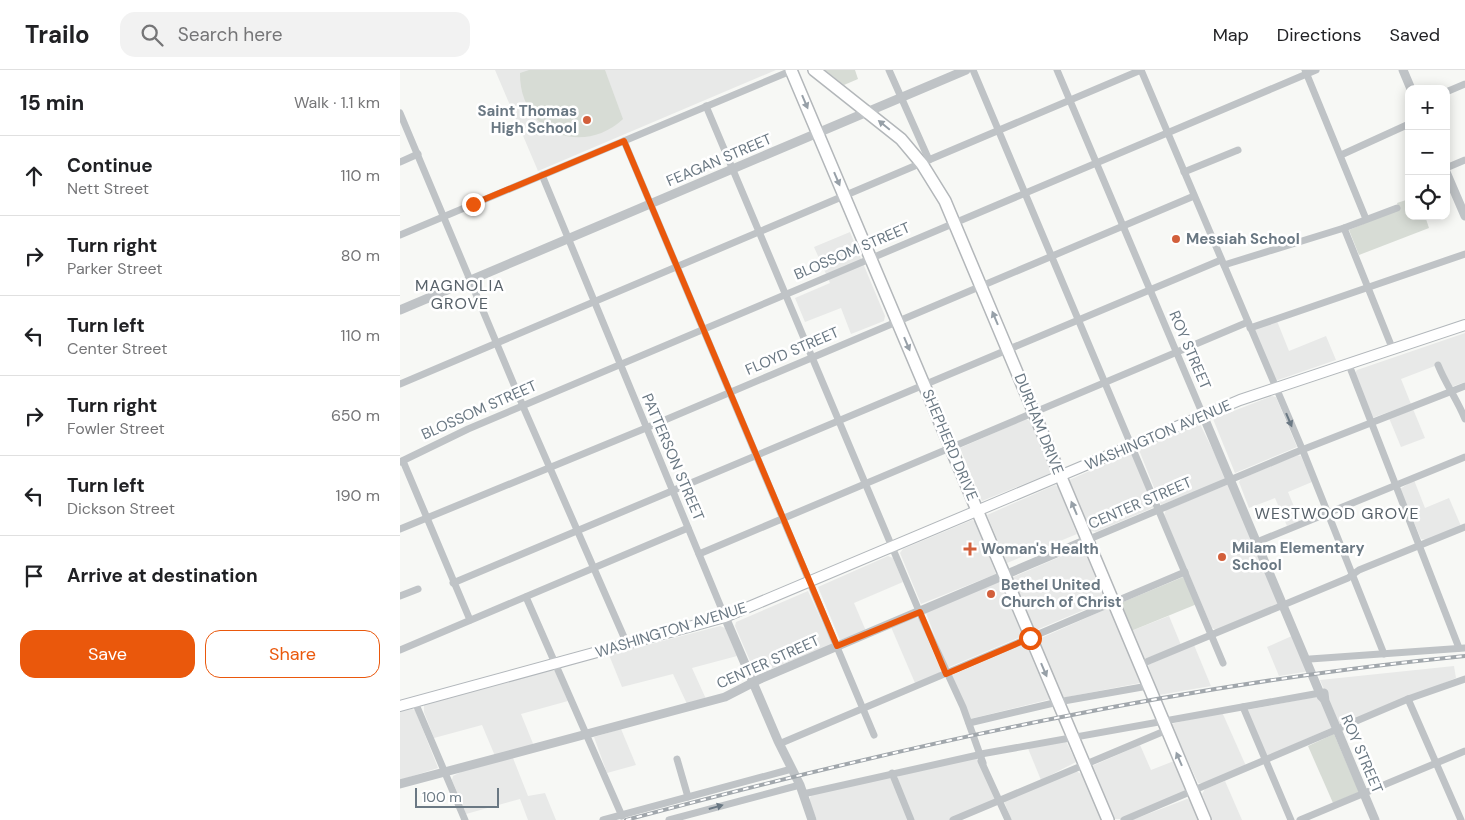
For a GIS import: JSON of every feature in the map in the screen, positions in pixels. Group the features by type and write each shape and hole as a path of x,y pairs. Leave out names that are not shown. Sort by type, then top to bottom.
{"main road":[{"name":"SHEPHERD DRIVE","path":"792,70 1108,820"},
{"name":"DURHAM DRIVE","path":"814,70 901,139 926,162 945,201 1008,349 1205,820"},
{"name":"WASHINGTON AVENUE","path":"400,706 725,617 1203,415 1465,326"}],"street":[{"path":"400,236 792,70"},
{"path":"889,70 914,128 926,162"},
{"name":"FEAGAN STREET","path":"400,310 966,70"},
{"path":"973,70 1223,663"},
{"name":"ROY STREET","path":"1057,70 1375,820"},
{"path":"400,384 1141,70 1303,451 1384,654"},
{"name":"BLOSSOM STREET","path":"401,462 453,435 523,405 1096,163 1306,72 1316,70"},
{"path":"1403,70 1409,85"},
{"path":"1306,72 1366,219"},
{"path":"1450,90 1465,84"},
{"path":"706,106 761,232 946,674 969,723 979,754"},
{"path":"400,113 523,405 627,644"},
{"path":"1341,155 1405,126"},
{"path":"901,139 911,135 914,128"},
{"path":"624,141 874,734"},
{"path":"1184,172 1238,150"},
{"path":"400,162 418,154"},
{"path":"1450,166 1465,160"},
{"name":"PATTERSON STREET","path":"542,175 619,365 780,746 788,770 804,806 808,809"},
{"path":"1447,175 1465,216"},
{"name":"FLOYD STREET","path":"400,529 646,428 1194,196"},
{"path":"454,583 1150,289 1222,262 1344,228 1397,208"},
{"path":"1344,228 1393,350"},
{"path":"699,554 1176,352 1249,325 1369,288 1465,254"},
{"path":"1310,659 1462,648 1419,545 1349,365"},
{"path":"1438,365 1448,389 1451,391 1465,420"},
{"name":"CENTER STREET","path":"400,784 725,697 837,646 1087,540 1230,480 1465,386"},
{"path":"1257,542 1465,457"},
{"path":"401,462 470,620"},
{"path":"1139,665 1465,527"},
{"path":"400,650 688,528"},
{"path":"780,746 1185,572"},
{"path":"400,596 418,589"},
{"path":"526,596 622,815"},
{"name":"ROY STREET","path":"1299,639 1325,694 1322,696"},
{"path":"1124,820 1408,699 1465,679"},
{"path":"969,723 1058,702 1148,686"},
{"path":"803,794 979,754 1072,736 1165,725 1243,707 1322,696"},
{"path":"1408,699 1461,820"},
{"path":"415,702 465,820"},
{"path":"960,705 960,709 1008,820"},
{"path":"1243,707 1291,820"},
{"path":"953,820 1084,765 1165,725"},
{"name":"PATTERSON STREET","path":"780,746 785,752 812,820"},
{"path":"1300,820 1465,750"},
{"path":"677,759 688,797"},
{"path":"603,820 788,770"},
{"path":"892,773 910,820"},
{"path":"669,820 796,786"}],"shaded area":[{"name":"Saint Thomas High School","path":"495,70 776,70 538,171"},
{"path":"529,70 605,70 623,119 606,131 589,136 572,137 555,132 541,123 530,110 522,93 520,73"},
{"path":"825,70 855,70 858,79 844,85"},
{"path":"1405,200 1405,220 1426,220 1429,228 1359,255 1349,230 1399,209 1397,203"},
{"path":"850,232 885,316 884,321 851,334 841,308 805,322 795,298 830,283 814,247"},
{"path":"1277,321 1289,351 1326,336 1336,360 1275,381 1253,329"},
{"path":"1465,333 1465,382 1451,387 1440,364 1401,379 1411,404 1372,418 1355,373 1357,370"},
{"path":"1272,396 1276,397 1297,447 1235,473 1213,419"},
{"path":"1413,409 1425,438 1401,447 1389,418"},
{"path":"1026,419 1031,422 1051,471 1049,474 982,501 960,448"},
{"path":"1200,424 1226,477 1224,480 1161,505 1139,450"},
{"path":"1129,454 1132,455 1155,507 1096,532 1091,531 1069,480"},
{"path":"1297,455 1301,456 1312,482 1288,492 1300,521 1287,526 1275,498 1249,508 1239,482 1241,479"},
{"path":"1414,480 1425,508 1449,498 1461,526 1426,540 1421,539 1400,489"},
{"name":"Milam Elementary School","path":"1229,484 1279,603 1216,630 1212,628 1164,515 1166,510"},
{"path":"1055,485 1058,487 1077,534 1007,563 987,515"},
{"path":"972,520 976,522 996,574 921,604 900,553 903,549"},
{"path":"1083,547 1105,601 1034,631 1011,578"},
{"path":"888,556 893,558 903,582 854,603 866,631 840,640 818,587"},
{"path":"1183,577 1197,604 1131,631 1122,606 1123,602"},
{"path":"999,581 1023,636 947,668 926,613"},
{"path":"808,591 831,641 831,645 756,675 735,626 736,622"},
{"path":"1106,609 1111,611 1140,683 1062,698 1039,639"},
{"path":"1169,616 1181,645 1143,658 1131,631"},
{"path":"914,617 919,618 941,670 939,673 915,683 891,627"},
{"path":"720,626 725,628 737,656 692,668 706,699 687,704 673,674 622,687 609,655"},
{"path":"1294,635 1310,671 1279,676 1267,647"},
{"path":"1024,644 1028,645 1051,699 970,719 952,675"},
{"path":"1194,645 1211,686 1159,695 1148,665"},
{"path":"1454,666 1456,678 1342,726 1339,724 1320,680"},
{"path":"550,670 555,671 568,701 521,714 534,746 495,756 482,725 434,738 424,712 424,705"},
{"path":"1315,697 1320,698 1333,727 1267,756 1247,710"},
{"path":"415,710 438,768 400,780 400,712"},
{"path":"1222,712 1246,766 1203,784 1198,783 1171,724"},
{"path":"621,729 636,765 607,773 594,737"},
{"path":"1334,734 1359,792 1333,803 1308,746"},
{"path":"1066,741 1076,762 1041,780 1027,746"},
{"path":"1140,745 1151,770 1174,761 1186,791 1122,819 1114,819 1092,766"},
{"path":"513,758 528,796 545,793 556,820 528,820 520,799 466,814 452,780 453,776 463,771"},
{"path":"976,758 996,798 993,801 949,820 913,820 897,780 899,775"},
{"path":"1076,771 1083,775 1102,820 1011,820 1004,801"},
{"path":"887,777 891,778 909,820 817,820 809,801 811,795"},
{"path":"1225,781 1242,820 1212,820 1202,794 1205,789"},
{"path":"1187,799 1191,800 1199,820 1132,820"}],"railway":[{"path":"626,820 834,767 1042,721 1253,683 1465,656"}],"place":[{"name":"Saint Thomas High School","path":"587,120"},
{"name":"Messiah School","path":"1176,239"},
{"name":"Woman's Health","path":"970,549"},
{"name":"Milam Elementary School","path":"1222,557"},
{"name":"Bethel United Church of Christ","path":"991,594"}],"district":[{"name":"MAGNOLIA GROVE","path":"460,294"},
{"name":"WESTWOOD GROVE","path":"1337,513"}],"route":[{"path":"473,204 624,141 837,646 920,612 946,674 1030,638"}]}
